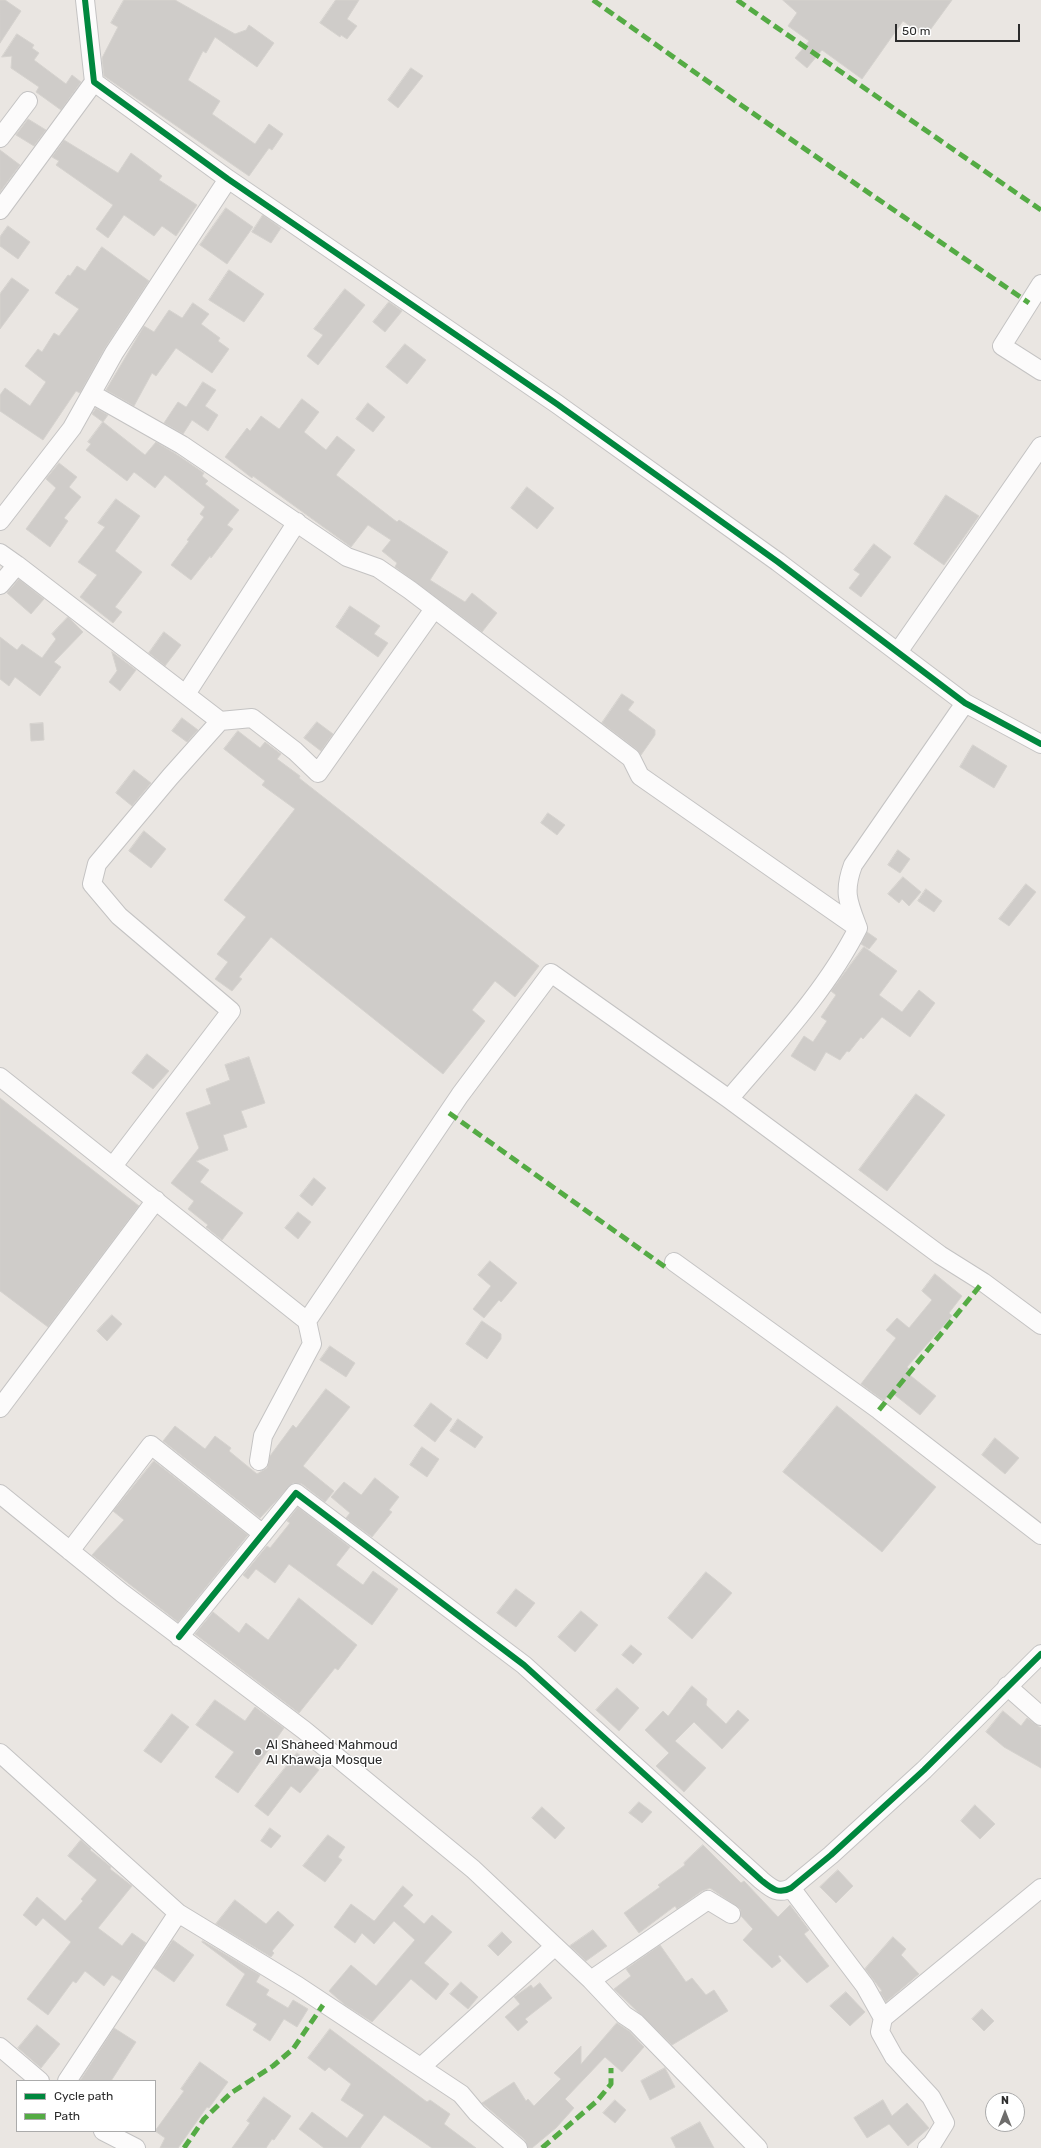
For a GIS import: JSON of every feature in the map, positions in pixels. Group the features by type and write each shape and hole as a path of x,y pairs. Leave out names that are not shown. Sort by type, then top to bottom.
{"street":[{"path":"0,210 94,82 85,0"},
{"path":"94,82 228,179 557,404 778,562 965,703 1041,744"},
{"path":"0,138 28,101"},
{"path":"0,521 72,428 114,352 228,179"},
{"path":"1041,284 1002,346 1041,371"},
{"path":"92,394 182,444 347,557 378,568 631,758 640,776 858,928"},
{"path":"898,652 1041,446"},
{"path":"186,694 297,522"},
{"path":"0,553 220,721"},
{"path":"0,585 17,565"},
{"path":"113,1166 231,1011 119,916 92,884 97,864 170,777 220,721 252,718 295,751 318,773 434,609"},
{"path":"729,1099 801,1013 846,952 858,928 849,902 847,883 853,865 965,703"},
{"path":"308,1321 460,1095 550,973 729,1099 940,1255 983,1282 1041,1325"},
{"path":"0,1076 308,1321 312,1344 263,1436 259,1461"},
{"path":"0,1408 156,1200"},
{"path":"674,1262 879,1410 1041,1535"},
{"path":"70,1551 151,1445 264,1534"},
{"path":"179,1637 296,1493 524,1665 761,1880 774,1890 784,1892 831,1855 924,1770 1007,1686 1041,1654"},
{"path":"0,1494 179,1637 280,1712 472,1869 591,1980 624,2015 636,2023 758,2148"},
{"path":"1007,1686 1041,1716"},
{"path":"0,1753 178,1913 298,1986 323,2005 461,2094 477,2113 518,2148"},
{"path":"791,1888 865,1986 884,2018"},
{"path":"927,2148 932,2144 945,2123 931,2097 894,2057 880,2032 884,2018 1041,1888"},
{"path":"591,1980 708,1900 731,1914"},
{"path":"68,2080 178,1913"},
{"path":"421,2067 555,1946"},
{"path":"0,2047 39,2080"},
{"path":"105,2132 136,2148"}],"building":[{"path":"0,0 5,0 21,11 0,43"},
{"path":"124,0 175,0 235,34 246,30 249,25 274,43 257,67 215,37 206,53 203,51 188,80 220,101 212,114 255,144 269,124 283,134 272,150 269,148 249,176 104,76 102,58 118,27 111,23"},
{"path":"336,0 359,0 347,19 357,26 347,39 341,35 340,37 320,23"},
{"path":"783,0 952,0 925,37 903,21 862,79 822,50 807,68 795,58 809,41 788,26 797,13"},
{"path":"17,34 34,45 32,48 39,53 34,60 66,84 72,75 81,82 61,110 36,92 39,87 11,68 12,56 2,57"},
{"path":"411,68 423,76 398,108 388,100"},
{"path":"28,119 46,130 34,146 16,135"},
{"path":"64,140 118,173 131,153 162,176 159,180 197,205 176,236 162,226 154,236 124,215 108,238 96,229 113,205 56,165 59,161 52,157"},
{"path":"0,150 20,165 0,192"},
{"path":"226,208 253,227 227,264 200,245"},
{"path":"263,215 281,228 271,243 252,232"},
{"path":"8,226 30,242 18,259 0,246 0,237"},
{"path":"102,247 149,281 105,348 80,393 76,391 43,440 0,411 0,395 5,388 30,406 46,382 25,366 38,349 42,352 54,333 59,336 79,309 55,293 68,275 70,276 77,266 85,271"},
{"path":"229,270 264,294 244,322 209,300"},
{"path":"12,278 29,290 0,329 0,294"},
{"path":"345,289 365,305 318,365 307,356 323,335 314,329"},
{"path":"389,302 402,311 385,332 373,322"},
{"path":"193,303 209,314 201,324 220,338 218,341 229,349 212,373 176,348 156,376 152,373 134,406 106,390 144,326 154,332 169,310 182,318"},
{"path":"405,344 426,360 407,384 386,367"},
{"path":"203,382 216,390 205,406 218,415 208,431 192,420 183,434 164,423 178,402 186,407"},
{"path":"302,399 319,412 304,432 326,450 337,436 355,450 336,475 397,522 399,520 448,552 430,580 465,602 472,593 497,613 482,632 395,567 397,563 382,551 391,540 368,525 351,547 253,476 252,478 225,457 247,428 250,431 261,416 279,429"},
{"path":"368,403 385,417 373,432 356,419"},
{"path":"96,408 108,415 103,422 92,414"},
{"path":"103,422 145,455 156,442 176,454 204,473 202,476 208,481 205,484 239,510 227,525 233,529 211,558 210,556 191,580 171,565 189,541 187,540 204,517 200,514 205,507 165,475 155,488 134,472 127,481 86,450 91,444 88,442"},
{"path":"59,463 77,477 69,487 81,497 64,518 68,521 50,547 26,529 56,488 46,479"},
{"path":"527,487 554,508 537,529 511,508"},
{"path":"946,495 979,516 944,565 914,544"},
{"path":"116,499 140,516 115,551 142,572 115,607 122,612 113,623 80,597 97,575 78,562 105,527 98,523"},
{"path":"874,544 891,557 861,597 849,588 860,574 854,570"},
{"path":"19,579 44,599 31,614 7,593"},
{"path":"350,606 380,626 374,634 388,643 378,657 336,627"},
{"path":"68,617 83,632 54,662 61,667 40,696 15,677 9,686 0,679 0,637 17,650 22,644 42,658 56,639 52,634"},
{"path":"164,632 181,645 165,666 149,653"},
{"path":"112,652 136,670 120,691 109,682 117,671"},
{"path":"622,694 634,702 628,710 655,730 655,735 641,755 637,750 602,723"},
{"path":"182,718 198,730 187,742 172,731"},
{"path":"317,722 333,734 321,751 304,738"},
{"path":"43,723 44,740 31,741 30,724"},
{"path":"238,731 260,748 265,742 281,754 277,759 300,776 299,778 539,966 515,997 495,981 472,1010 485,1021 443,1074 271,937 239,977 242,979 232,991 215,979 228,962 217,954 246,917 224,900 295,809 262,785 265,781 224,749"},
{"path":"973,745 1007,766 994,788 960,767"},
{"path":"134,770 151,783 132,806 116,793"},
{"path":"548,813 565,825 557,835 541,823"},
{"path":"144,831 166,849 151,868 129,851"},
{"path":"898,850 910,859 900,873 888,865"},
{"path":"903,877 921,892 909,906 902,899 899,903 888,894"},
{"path":"1026,884 1036,892 1009,926 999,919"},
{"path":"926,889 942,901 934,912 918,901"},
{"path":"867,932 877,939 869,949 861,944"},
{"path":"864,947 897,971 879,995 902,1012 919,990 935,1003 910,1037 882,1017 863,1039 861,1037 849,1052 847,1051 840,1060 826,1052 815,1071 791,1056 804,1036 813,1042 827,1021 821,1017 836,995 831,991"},
{"path":"147,1054 169,1071 153,1089 132,1073"},
{"path":"249,1057 265,1103 241,1111 247,1127 223,1135 228,1150 196,1161 209,1170 200,1182 243,1213 222,1240 206,1227 208,1225 188,1209 194,1201 171,1183 199,1148 186,1113 211,1104 206,1089 230,1080 225,1065"},
{"path":"916,1094 945,1115 887,1191 859,1170"},
{"path":"0,1098 139,1206 48,1327 0,1291"},
{"path":"314,1178 326,1188 312,1206 300,1196"},
{"path":"298,1212 311,1222 298,1239 285,1228"},
{"path":"490,1261 517,1283 501,1302 499,1300 484,1318 473,1309 491,1286 478,1275"},
{"path":"935,1274 962,1296 949,1313 952,1316 907,1367 909,1369 906,1372 936,1396 920,1415 891,1392 884,1401 861,1384 896,1338 886,1330 897,1318 909,1328 932,1300 922,1291"},
{"path":"112,1315 122,1324 107,1341 97,1331"},
{"path":"482,1321 501,1334 501,1339 487,1359 466,1344"},
{"path":"330,1346 355,1363 346,1377 320,1360"},
{"path":"326,1389 350,1407 303,1466 334,1491 325,1502 302,1484 293,1483 260,1518 163,1441 175,1426 205,1449 215,1436 231,1448 229,1451 257,1474 267,1468 270,1456 293,1425 296,1428"},
{"path":"431,1403 452,1419 435,1442 414,1426"},
{"path":"837,1406 936,1487 882,1552 783,1472"},
{"path":"458,1419 483,1437 475,1448 450,1431"},
{"path":"995,1438 1019,1458 1005,1474 982,1455"},
{"path":"422,1447 439,1459 427,1477 410,1465"},
{"path":"154,1461 248,1535 178,1622 92,1555 124,1520 113,1511"},
{"path":"375,1478 399,1497 389,1510 392,1512 372,1537 346,1518 350,1513 331,1497 344,1482 361,1495"},
{"path":"298,1507 350,1547 336,1565 363,1585 373,1571 398,1589 372,1625 289,1564 275,1583 256,1569 248,1579 243,1575 267,1546 270,1548 290,1523 287,1521"},
{"path":"706,1572 732,1593 692,1639 668,1618"},
{"path":"516,1589 535,1603 516,1627 497,1613"},
{"path":"299,1598 357,1645 338,1670 335,1668 299,1713 195,1634 213,1612 239,1633 246,1623 268,1640"},
{"path":"581,1611 598,1625 575,1652 558,1637"},
{"path":"631,1645 642,1654 633,1664 622,1655"},
{"path":"692,1686 707,1699 706,1705 726,1724 738,1710 749,1720 722,1749 694,1722 675,1741 706,1768 684,1792 656,1766 669,1753 645,1730 663,1711 668,1716"},
{"path":"617,1688 639,1708 619,1731 596,1710"},
{"path":"215,1700 245,1721 255,1707 284,1728 238,1793 215,1777 234,1752 196,1725"},
{"path":"1003,1711 1021,1726 1027,1718 1041,1728 1041,1768 1004,1747 986,1732"},
{"path":"172,1714 189,1727 161,1763 144,1751"},
{"path":"297,1753 319,1770 300,1793 291,1786 268,1816 255,1806"},
{"path":"639,1802 652,1812 642,1823 629,1813"},
{"path":"975,1805 995,1824 980,1839 961,1821"},
{"path":"542,1807 565,1828 555,1839 532,1818"},
{"path":"270,1828 281,1836 271,1848 261,1841"},
{"path":"328,1835 345,1847 338,1857 342,1860 325,1882 303,1866"},
{"path":"81,1840 91,1849 90,1850 111,1867 110,1869 132,1886 98,1928 122,1946 132,1933 146,1943 121,1981 112,1975 104,1986 85,1971 76,1983 73,1981 48,2015 27,1999 71,1942 43,1918 36,1926 23,1915 37,1897 65,1921 83,1901 81,1899 97,1880 68,1856"},
{"path":"703,1845 741,1883 744,1881 778,1917 790,1905 809,1930 804,1934 829,1966 807,1983 780,1955 778,1956 781,1961 772,1968 743,1940 753,1929 741,1916 740,1909 710,1888 702,1891 677,1909 675,1906 639,1933 624,1913 660,1887 658,1885 685,1865 684,1863"},
{"path":"838,1870 853,1886 836,1903 820,1887"},
{"path":"403,1886 413,1895 403,1906 424,1924 432,1915 452,1932 424,1963 449,1984 436,2000 411,1979 372,2022 345,2005 329,1991 351,1965 376,1986 415,1940 394,1921 374,1944 362,1933 355,1943 334,1927 351,1904 374,1921"},
{"path":"235,1900 266,1924 278,1911 294,1925 272,1951 274,1953 271,1957 216,1924"},
{"path":"593,1930 607,1946 586,1961 570,1946"},
{"path":"502,1932 512,1942 498,1956 488,1946"},
{"path":"893,1937 906,1949 901,1955 919,1974 886,2002 880,1992 882,1991 865,1969"},
{"path":"173,1940 194,1955 174,1982 154,1968"},
{"path":"203,1941 260,1975 256,1982 269,1990 266,1995 288,2008 293,2000 308,2009 297,2027 284,2019 270,2041 253,2030 257,2024 226,2005 245,1974 202,1942"},
{"path":"660,1945 686,1982 692,1978 706,1995 714,1990 728,2011 672,2045 614,1989 631,1976 626,1969"},
{"path":"461,1982 478,1997 468,2009 450,1994"},
{"path":"540,1983 552,1998 525,2019 528,2022 518,2031 505,2017 520,2004 514,1997 531,1985 533,1988"},
{"path":"846,1992 865,2012 850,2026 830,2006"},
{"path":"982,2009 994,2021 984,2031 972,2019"},
{"path":"617,2023 629,2031 644,2047 622,2072 605,2057 565,2099 574,2108 556,2128 532,2148 528,2148 525,2140 482,2103 514,2082 526,2101 528,2099 534,2106 561,2079 554,2073 581,2046 581,2064"},
{"path":"37,2025 60,2044 41,2068 18,2048"},
{"path":"114,2028 136,2042 112,2080 81,2080"},
{"path":"330,2029 427,2102 430,2100 450,2114 444,2124 476,2148 432,2148 384,2115 360,2148 324,2148 299,2129 312,2112 347,2138 364,2115 341,2100 351,2084 329,2067 325,2071 308,2058"},
{"path":"200,2062 228,2082 209,2108 207,2107 178,2148 160,2148 165,2138 156,2132 156,2130 184,2091 181,2089"},
{"path":"665,2068 675,2087 650,2100 641,2081"},
{"path":"264,2097 291,2116 274,2140 272,2139 266,2148 232,2148 250,2123 247,2121"},
{"path":"615,2100 626,2110 615,2123 603,2113"},
{"path":"883,2100 892,2116 907,2103 929,2128 908,2146 889,2124 867,2138 854,2118"},
{"path":"700,2122 714,2148 676,2148 671,2138"}],"marked path":[{"path":"593,0 741,105 1029,303"},
{"path":"737,0 1041,210"},
{"path":"449,1113 668,1269"},
{"path":"879,1410 983,1282"},
{"path":"184,2148 204,2119 231,2093 273,2066 293,2049 323,2005"},
{"path":"542,2148 597,2101 611,2084 611,2068"}],"cycle path":[{"path":"85,0 94,82 228,179 557,404 778,562 965,703 1041,744"},
{"path":"179,1637 296,1493 524,1665 761,1880 771,1888 778,1891 791,1888 831,1855 924,1770 1041,1654"}],"place":[{"name":"Al Shaheed Mahmoud Al Khawaja Mosque","path":"258,1752"}]}
